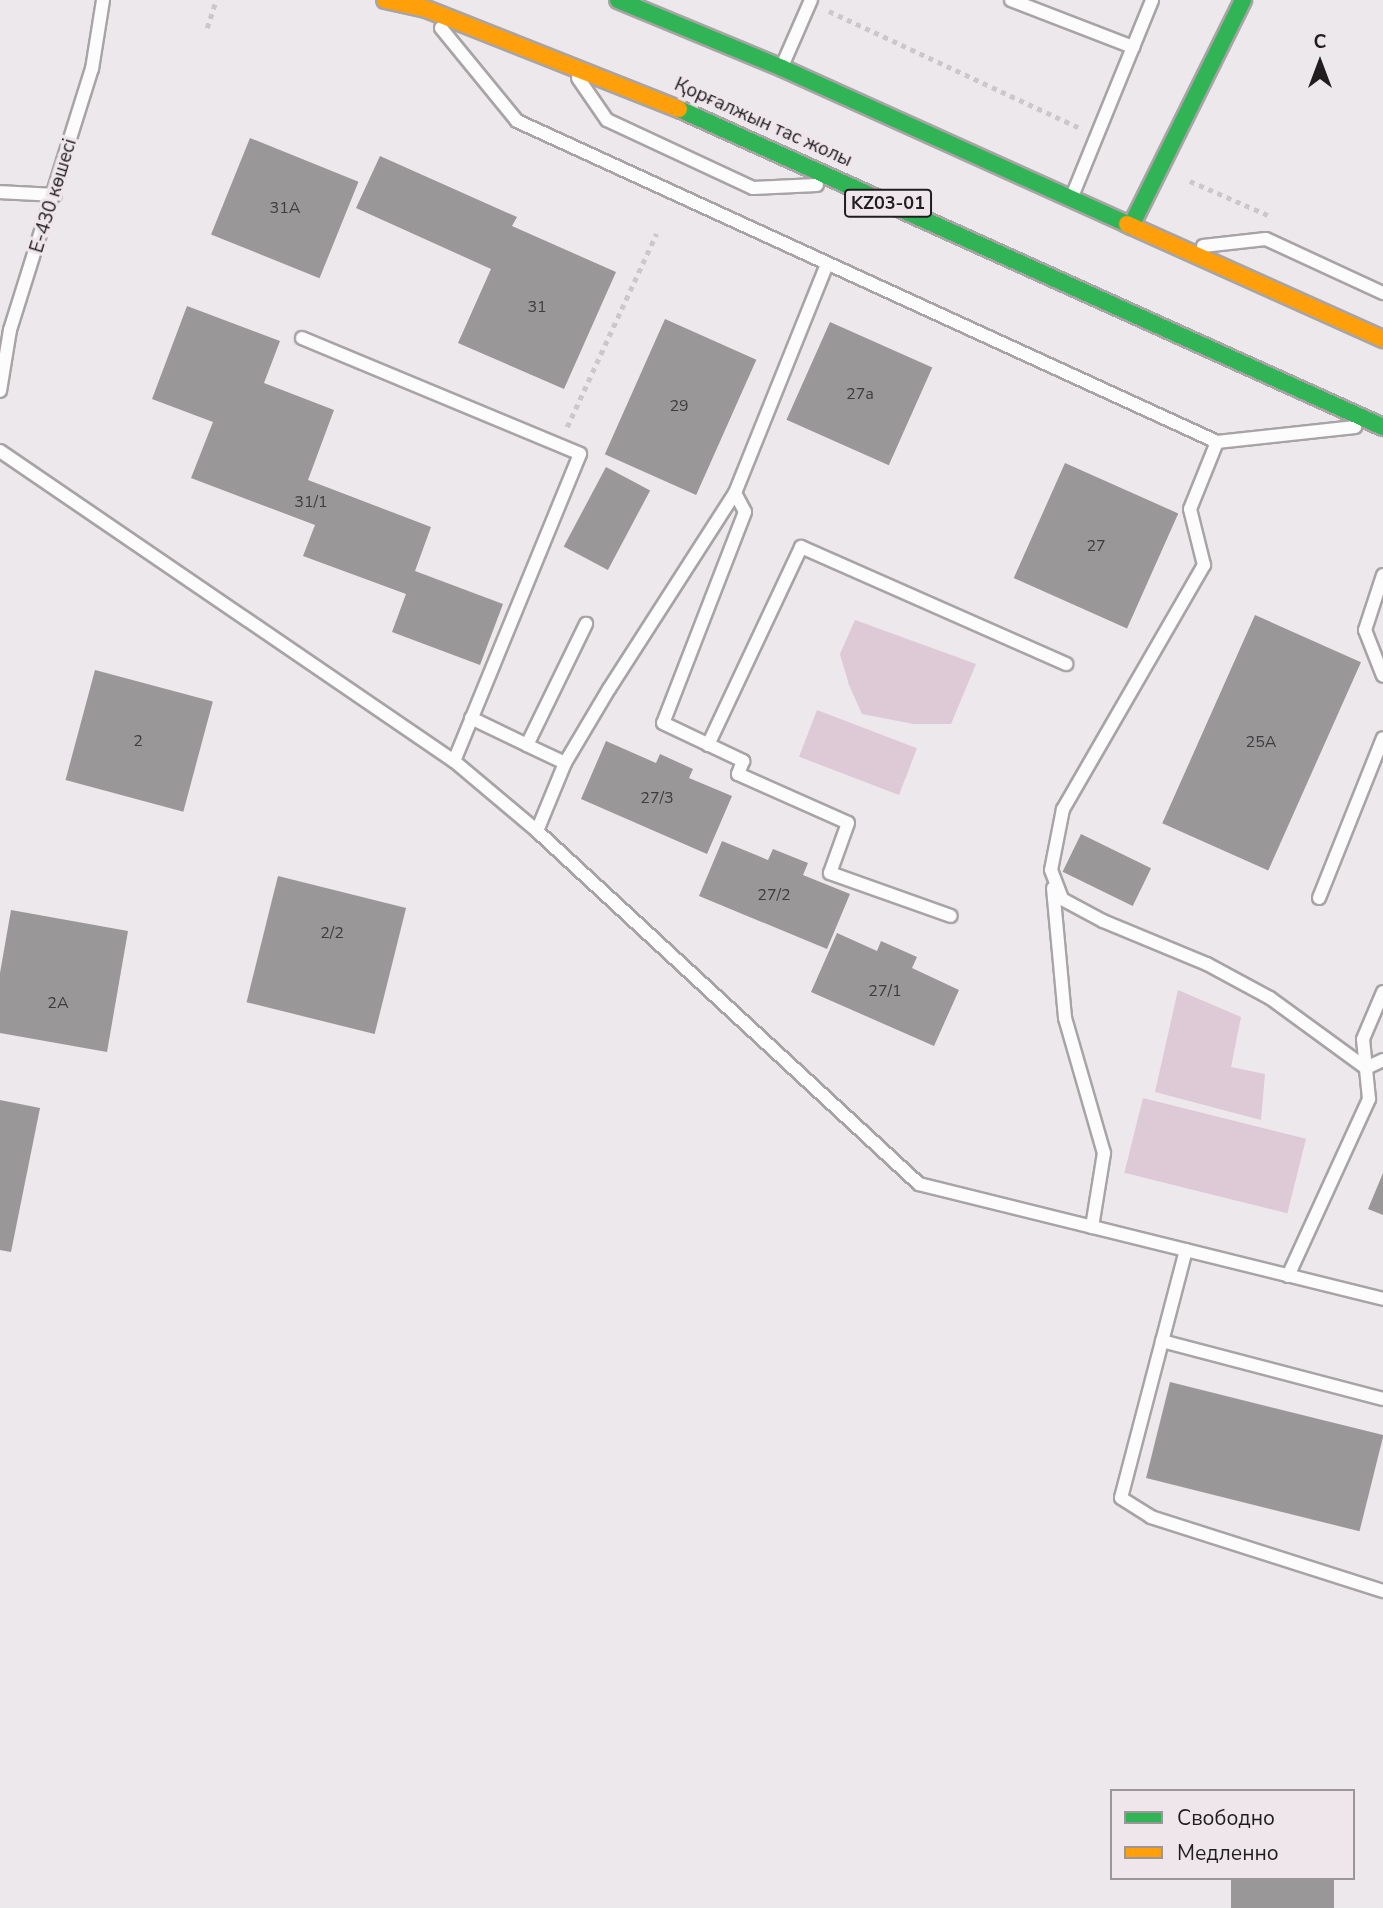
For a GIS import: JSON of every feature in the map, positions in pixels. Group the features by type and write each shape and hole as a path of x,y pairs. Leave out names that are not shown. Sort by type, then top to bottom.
{"main road":[{"name":"Қорғалжын тас жолы","path":"385,0 426,9 635,89 1380,426"},
{"path":"618,0 782,68 1383,339"},
{"path":"1131,226 1243,0"}],"lane":[{"name":"Е-430 көшесі","path":"0,391 5,333 55,195 92,69 103,0"},
{"path":"1010,0 1133,47"},
{"path":"782,68 810,1"},
{"path":"1071,200 1151,1"},
{"path":"426,9 517,121 1217,442 1380,426"},
{"path":"568,64 607,120 753,188 847,184"},
{"path":"0,192 55,195"},
{"path":"1181,248 1266,239 1383,293"},
{"path":"537,831 565,763 609,689 735,493 827,264"},
{"path":"302,338 580,454 454,761"},
{"path":"1092,1227 1104,1153 1065,1018 1051,870 1063,809 1204,565 1190,509 1217,442"},
{"path":"0,451 454,761 537,831 919,1184 1383,1299"},
{"path":"735,493 745,512 663,723 743,761 738,774 848,823 830,873 951,916"},
{"path":"708,745 801,547 1066,664"},
{"path":"1383,575 1365,629 1383,676"},
{"path":"527,745 586,624"},
{"path":"471,718 565,763"},
{"path":"1319,898 1383,738"},
{"path":"1051,870 1062,899 1103,921 1207,964 1270,998 1366,1068"},
{"path":"1288,1276 1369,1099 1363,1039 1383,992"},
{"path":"1366,1068 1383,1060"},
{"path":"1186,1250 1121,1498 1151,1517 1383,1591"},
{"path":"1162,1340 1383,1399"}],"path":[{"path":"207,28 216,0"},
{"path":"810,1 1097,136"},
{"path":"559,445 656,234"}],"shaded area":[{"path":"855,620 976,664 951,724 914,724 862,714 849,685 840,654"},
{"path":"817,710 917,748 899,795 799,757"},
{"path":"1178,990 1241,1017 1231,1067 1265,1074 1261,1120 1155,1092"},
{"path":"1143,1098 1306,1139 1287,1213 1124,1173"}],"building":[{"path":"250,138 358,182 320,278 211,234"},
{"path":"380,156 517,217 512,226 616,272 564,389 458,343 491,269 356,208"},
{"path":"187,306 280,341 264,383 334,410 308,480 431,527 415,571 503,604 480,665 392,632 406,594 303,556 315,525 191,478 213,422 152,399"},
{"path":"665,319 756,360 696,495 605,454"},
{"path":"830,322 932,368 889,465 786,420"},
{"path":"1065,463 1178,513 1127,629 1014,578"},
{"path":"606,467 650,490 608,570 564,546"},
{"path":"1255,615 1361,662 1268,870 1162,823"},
{"path":"95,670 213,702 183,812 65,780"},
{"path":"606,741 656,763 660,754 693,769 689,778 732,796 707,854 581,799"},
{"path":"1081,834 1151,868 1133,906 1063,872"},
{"path":"722,841 768,860 773,849 808,863 803,875 850,894 827,949 699,896"},
{"path":"278,876 406,908 375,1034 247,1002"},
{"path":"11,910 128,931 107,1052 0,1033 0,973"},
{"path":"837,933 877,951 881,941 917,957 912,968 959,990 934,1046 811,992"},
{"path":"0,1100 40,1108 11,1252 0,1250"},
{"path":"1383,1173 1383,1215 1368,1209"},
{"path":"1170,1382 1383,1435 1360,1531 1146,1478"},
{"path":"1231,1880 1334,1880 1334,1908 1231,1908"}],"traffic: fast":[{"path":"618,0 782,68 1127,224"},
{"path":"1131,226 1243,0"},
{"path":"679,109 1383,427"}],"traffic: slow":[{"path":"385,0 426,9 679,109"},
{"path":"1127,224 1383,339"}]}
